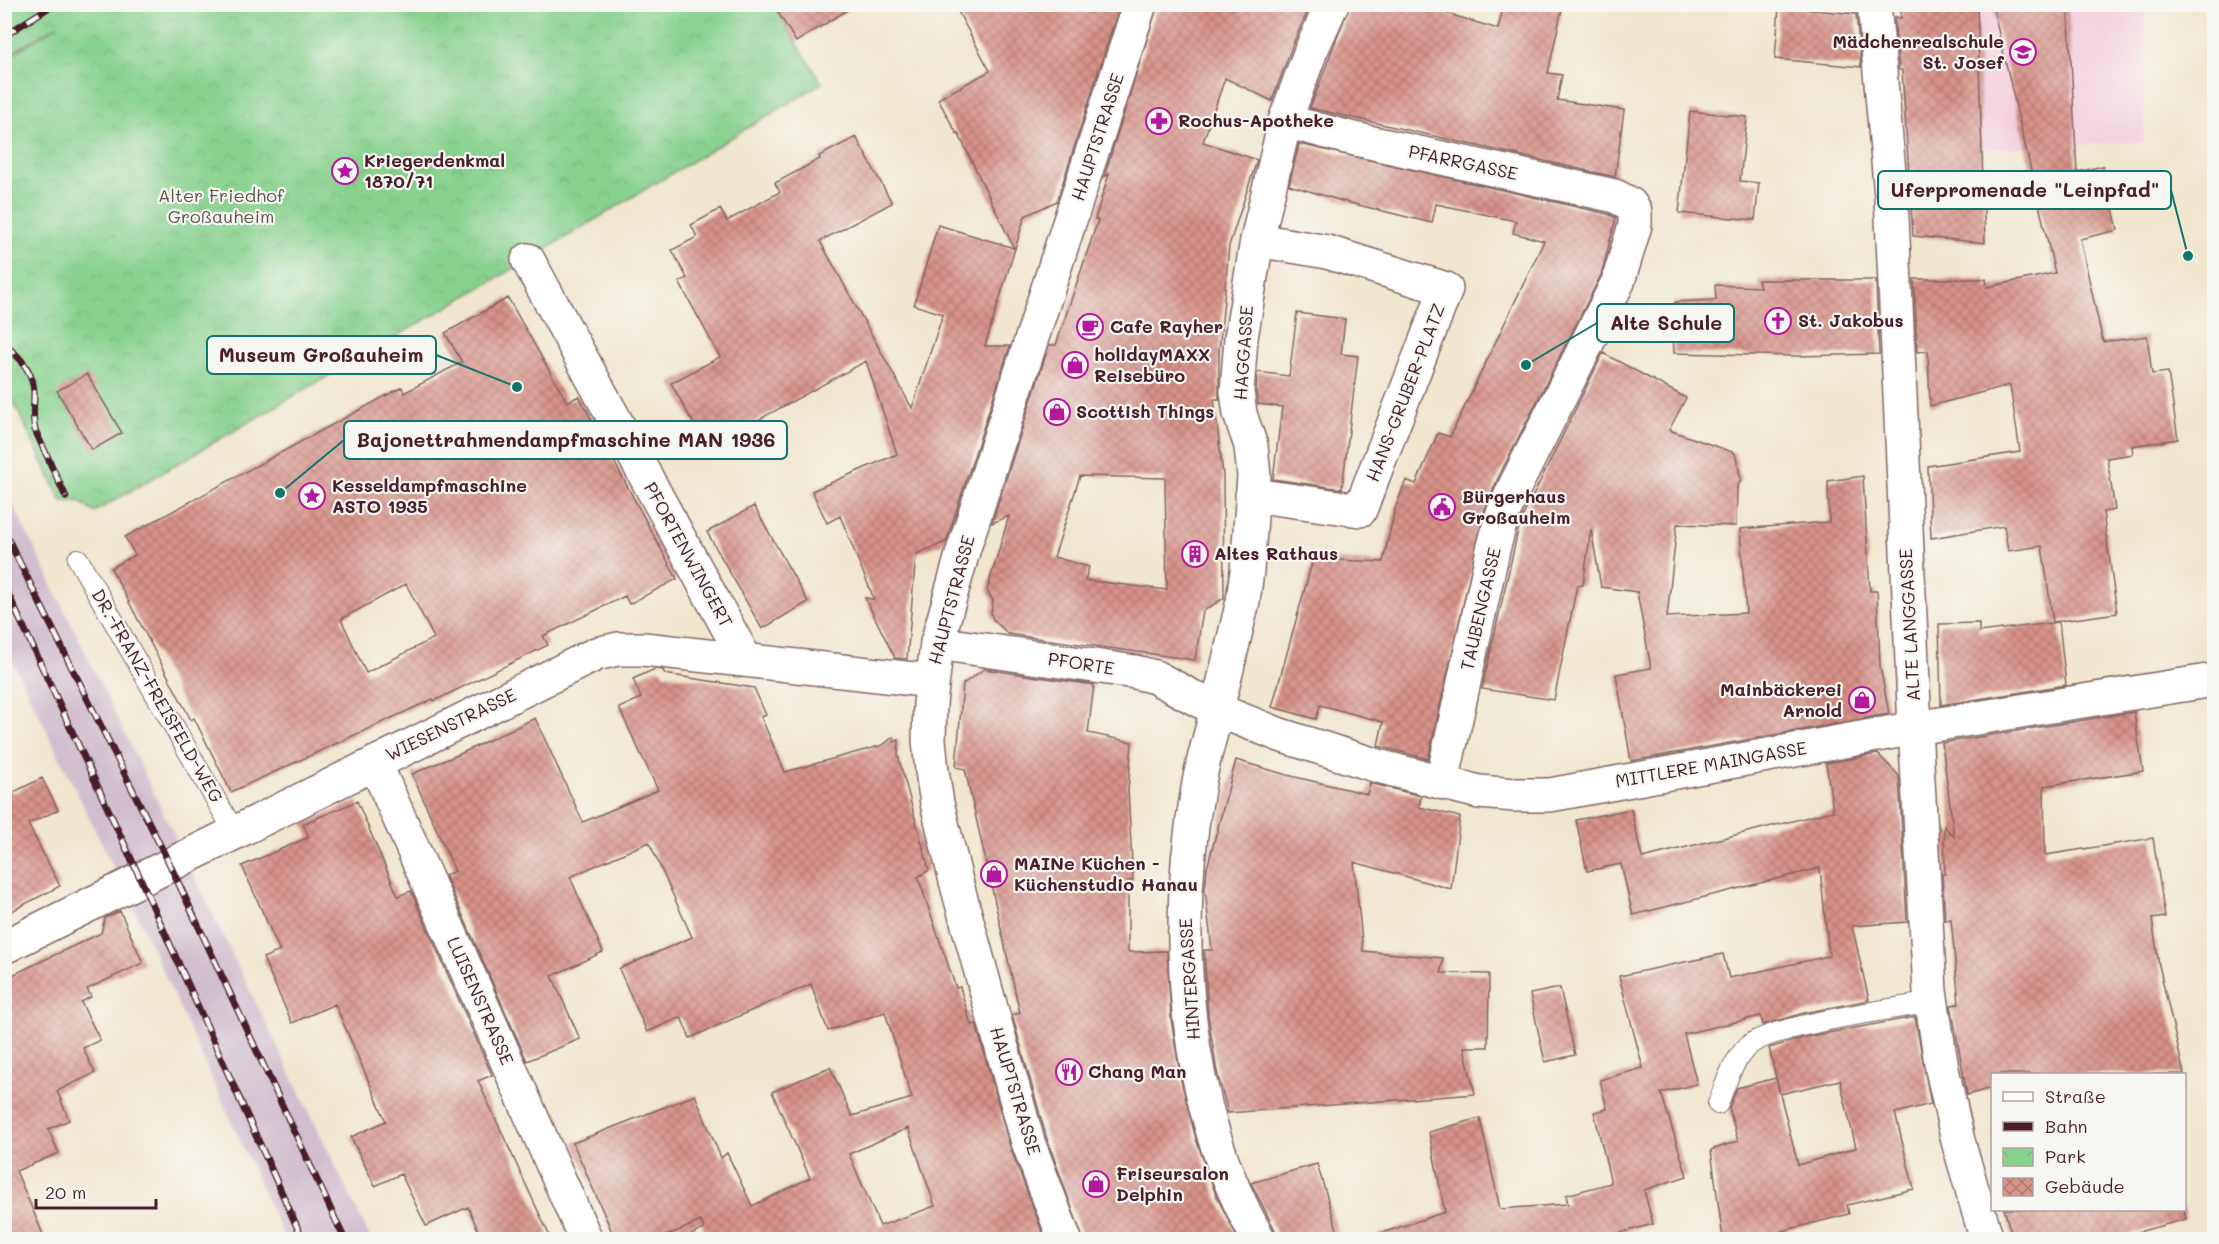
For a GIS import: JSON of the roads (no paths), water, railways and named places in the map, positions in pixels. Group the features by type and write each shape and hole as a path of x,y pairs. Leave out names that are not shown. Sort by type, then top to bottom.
{"street":[{"name":"HAUPTSTRASSE","path":"1065,1239 1028,1142 972,942 937,803 929,740 932,681 938,643 968,537 1140,4"},
{"name":"HAGGASSE","path":"1217,710 1248,571 1254,476 1251,446 1240,414 1237,392 1241,338 1257,240 1286,121 1310,53 1332,4"},
{"name":"ALTE LANGGASSE","path":"1874,4 1891,195 1915,728 1932,1002 1942,1069 1958,1141 1987,1239"},
{"name":"PFARRGASSE","path":"1286,121 1346,137 1615,196 1630,204 1635,211"},
{"name":"TAUBENGASSE","path":"1443,783 1502,516 1534,447 1618,282 1635,225 1635,211"},
{"name":"HANS-GRUBER-PLATZ","path":"1252,495 1360,510 1446,289 1327,252 1257,240"},
{"name":"PFORTENWINGERT","path":"528,260 745,659"},
{"name":"PFORTE","path":"938,643 1135,672 1155,677 1217,710"},
{"name":"WIESENSTRASSE","path":"4,947 596,654 618,649 644,649 932,681"},
{"name":"MITTLERE MAINGASSE","path":"1217,710 1291,739 1443,783 1479,792 1550,795 1915,728 2214,680"},
{"name":"HINTERGASSE","path":"1217,710 1199,781 1190,842 1185,953 1190,1012 1206,1108 1230,1182 1243,1213 1259,1239"},
{"name":"LUISENSTRASSE","path":"375,763 586,1239"}],"lane":[{"name":"DR.-FRANZ-FREISFELD-WEG","path":"78,559 235,833"},
{"path":"1718,1104 1728,1078 1745,1048 1756,1040 1806,1025 1932,1002"}],"railway":[{"path":"4,36 54,4"},
{"path":"4,345 20,359 31,378 34,392 35,430 66,497"},
{"path":"4,531 170,865 345,1240"},
{"path":"4,585 141,880 303,1240"}],"place":[{"name":"Mädchenrealschule St. Josef","path":"2023,52"},
{"name":"Rochus-Apotheke","path":"1159,121"},
{"name":"Kriegerdenkmal 1870/71","path":"345,171"},
{"name":"Uferpromenade \"Leinpfad\"","path":"2188,256"},
{"name":"St. Jakobus","path":"1778,321"},
{"name":"Cafe Rayher","path":"1090,327"},
{"name":"holidayMAXX Reisebüro","path":"1075,365"},
{"name":"Alte Schule","path":"1526,365"},
{"name":"Museum Großauheim","path":"517,387"},
{"name":"Scottish Things","path":"1057,412"},
{"name":"Bajonettrahmendampfmaschine MAN 1936","path":"280,493"},
{"name":"Kesseldampfmaschine ASTO 1935","path":"312,496"},
{"name":"Bürgerhaus Großauheim","path":"1442,507"},
{"name":"Altes Rathaus","path":"1195,554"},
{"name":"Mainbäckerei Arnold","path":"1862,700"},
{"name":"MAINe Küchen - Küchenstudio Hanau","path":"994,874"},
{"name":"Chang Man","path":"1069,1072"},
{"name":"Friseursalon Delphin","path":"1096,1184"}],"park label":[{"name":"Alter Friedhof Großauheim","path":"221,206"}]}
